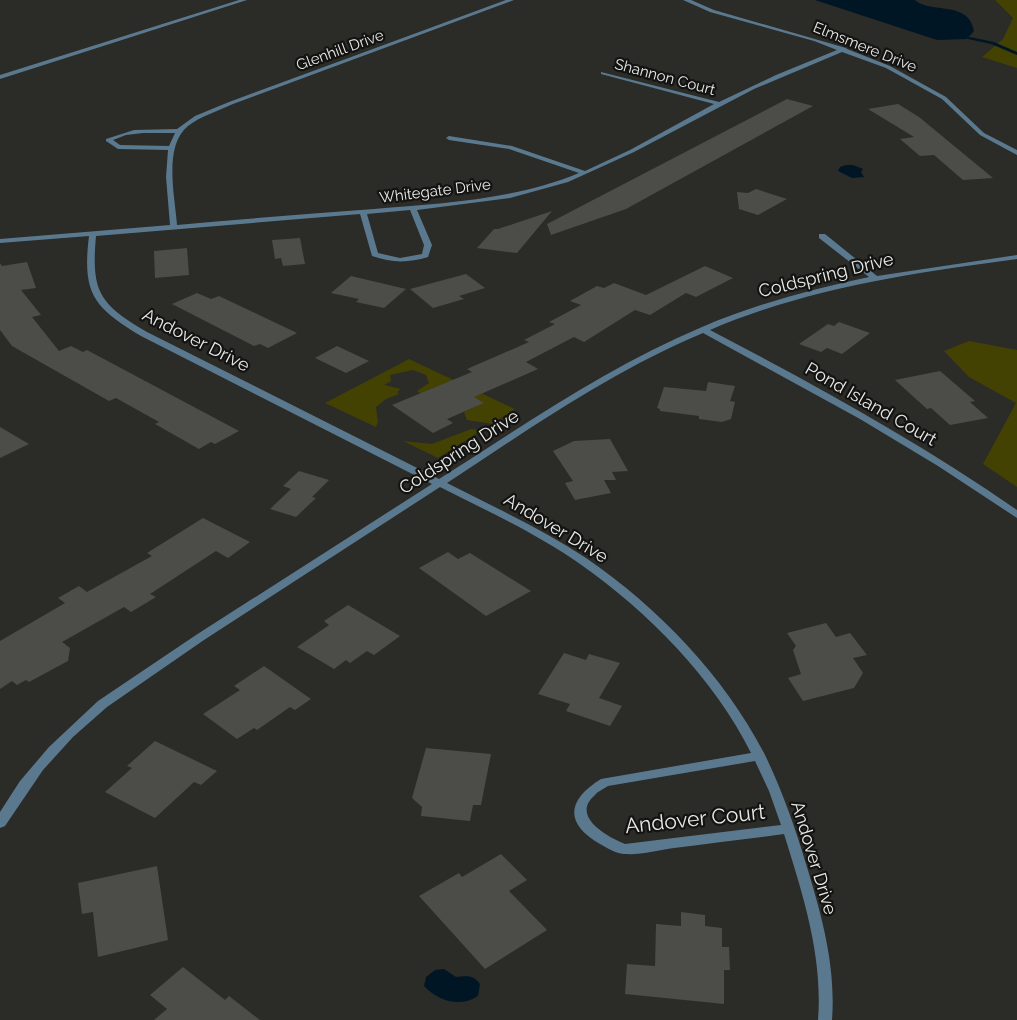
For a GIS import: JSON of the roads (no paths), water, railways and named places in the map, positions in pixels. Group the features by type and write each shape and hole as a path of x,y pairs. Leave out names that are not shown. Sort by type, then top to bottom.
{"street":[{"path":"0,77 244,0"},
{"name":"Glenhill Drive","path":"170,148 180,131 190,122 231,104 511,0"},
{"name":"Elmsmere Drive","path":"686,0 712,11 844,49 888,67 922,83 952,104 982,134 1017,153"},
{"name":"Whitegate Drive","path":"0,241 363,213 481,200 537,190 584,172 782,73 844,49"},
{"name":"Shannon Court","path":"603,73 720,104"},
{"path":"174,227 170,148 118,147 108,140 120,134 138,131 180,131"},
{"path":"449,138 510,147 584,172"},
{"path":"363,213 375,254 391,261 410,261 425,254 428,245 413,208"},
{"name":"Andover Drive","path":"93,234 89,264 92,287 113,315 144,334 528,528 584,561 638,603 700,668 749,737 770,779 789,830 820,945 825,979 825,1020"},
{"path":"822,236 875,278"},
{"name":"Coldspring Drive","path":"0,823 16,795 37,767 64,737 92,711 150,670 440,483 573,398 658,349 703,329 799,295 900,272 1017,257"},
{"name":"Pond Island Court","path":"703,329 904,441 978,487 1017,515"},
{"name":"Andover Court","path":"759,756 605,782 592,788 584,797 580,808 583,822 606,843 624,849 789,830"}],"water":[{"path":"815,0 915,0 922,4 957,11 965,15 971,21 974,31 967,39 937,40"},
{"path":"853,165 863,169 861,172 864,177 852,178 838,171 840,167"},
{"path":"444,969 456,977 469,976 475,979 480,984 478,996 464,1002 449,1001 436,996 424,986 426,977 435,970"}],"waterway":[{"path":"970,38 992,43 1017,54"}]}
